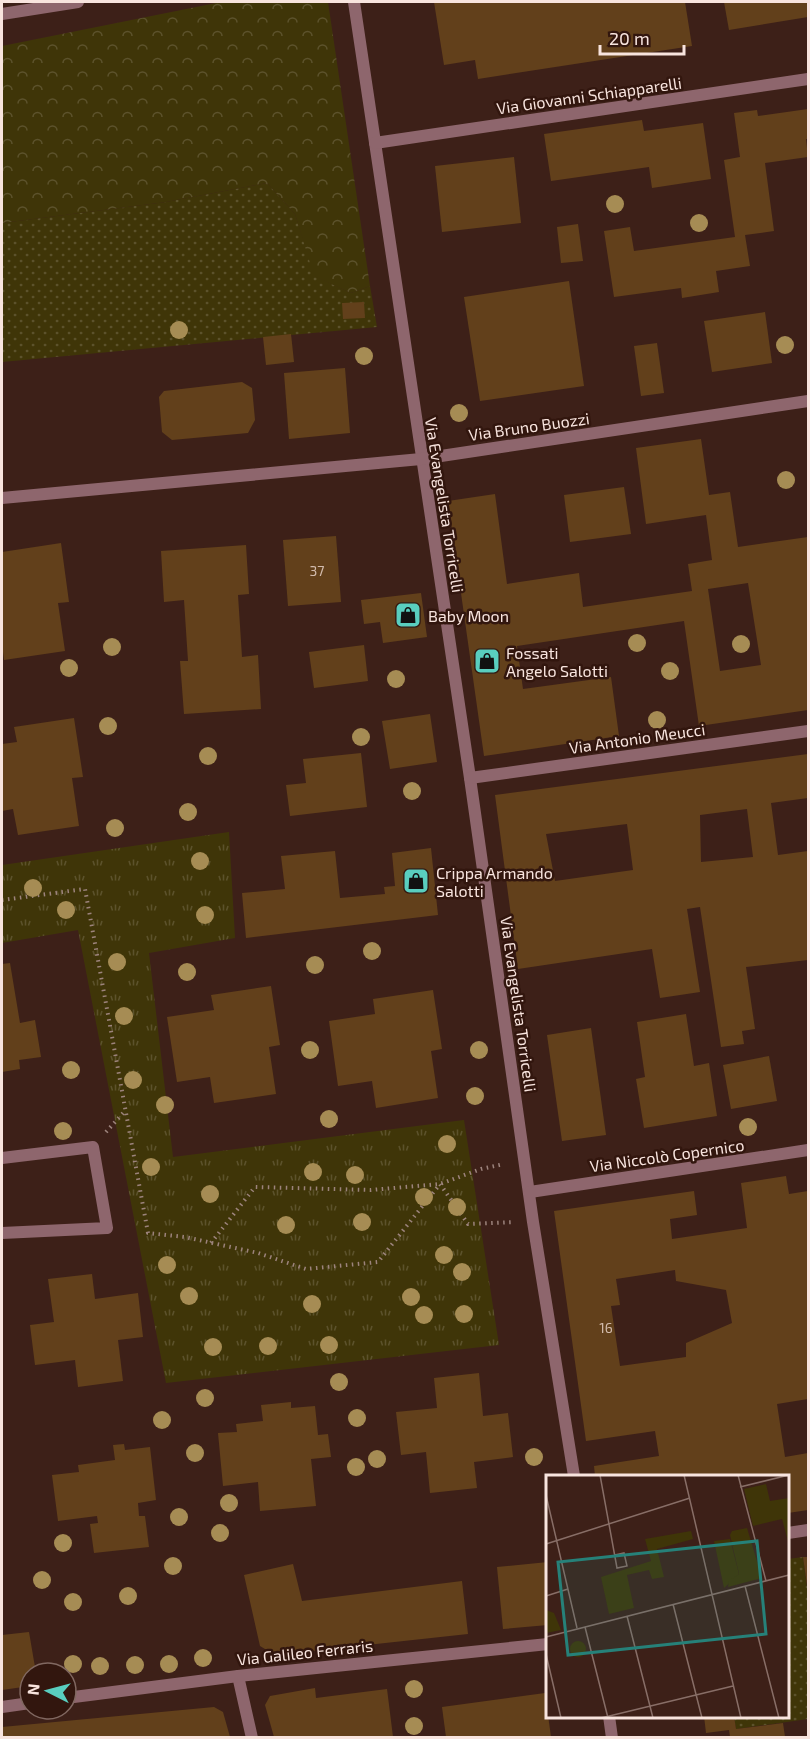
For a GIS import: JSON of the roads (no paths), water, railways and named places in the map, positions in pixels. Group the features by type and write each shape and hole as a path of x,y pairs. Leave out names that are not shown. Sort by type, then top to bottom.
{"street":[{"path":"2,14 78,2"},
{"name":"Via Evangelista Torricelli","path":"354,2 470,778 533,1222 574,1475"},
{"name":"Via Giovanni Schiapparelli","path":"375,143 808,79"},
{"name":"Via Bruno Buozzi","path":"2,498 421,459 808,401"},
{"name":"Via Antonio Meucci","path":"470,778 808,731"},
{"path":"2,1158 93,1148 107,1228 2,1233"},
{"name":"Via Niccolò Copernico","path":"530,1192 808,1150"},
{"path":"789,1533 808,1530"},
{"name":"Via Galileo Ferraris","path":"78,1696 238,1676 546,1644"},
{"path":"238,1676 252,1737"},
{"path":"2,1707 18,1705"},
{"path":"609,1718 612,1737"}],"place":[{"name":"Baby Moon","path":"408,615"},
{"name":"Fossati Angelo Salotti","path":"487,661"},
{"name":"Crippa Armando Salotti","path":"416,881"}]}
